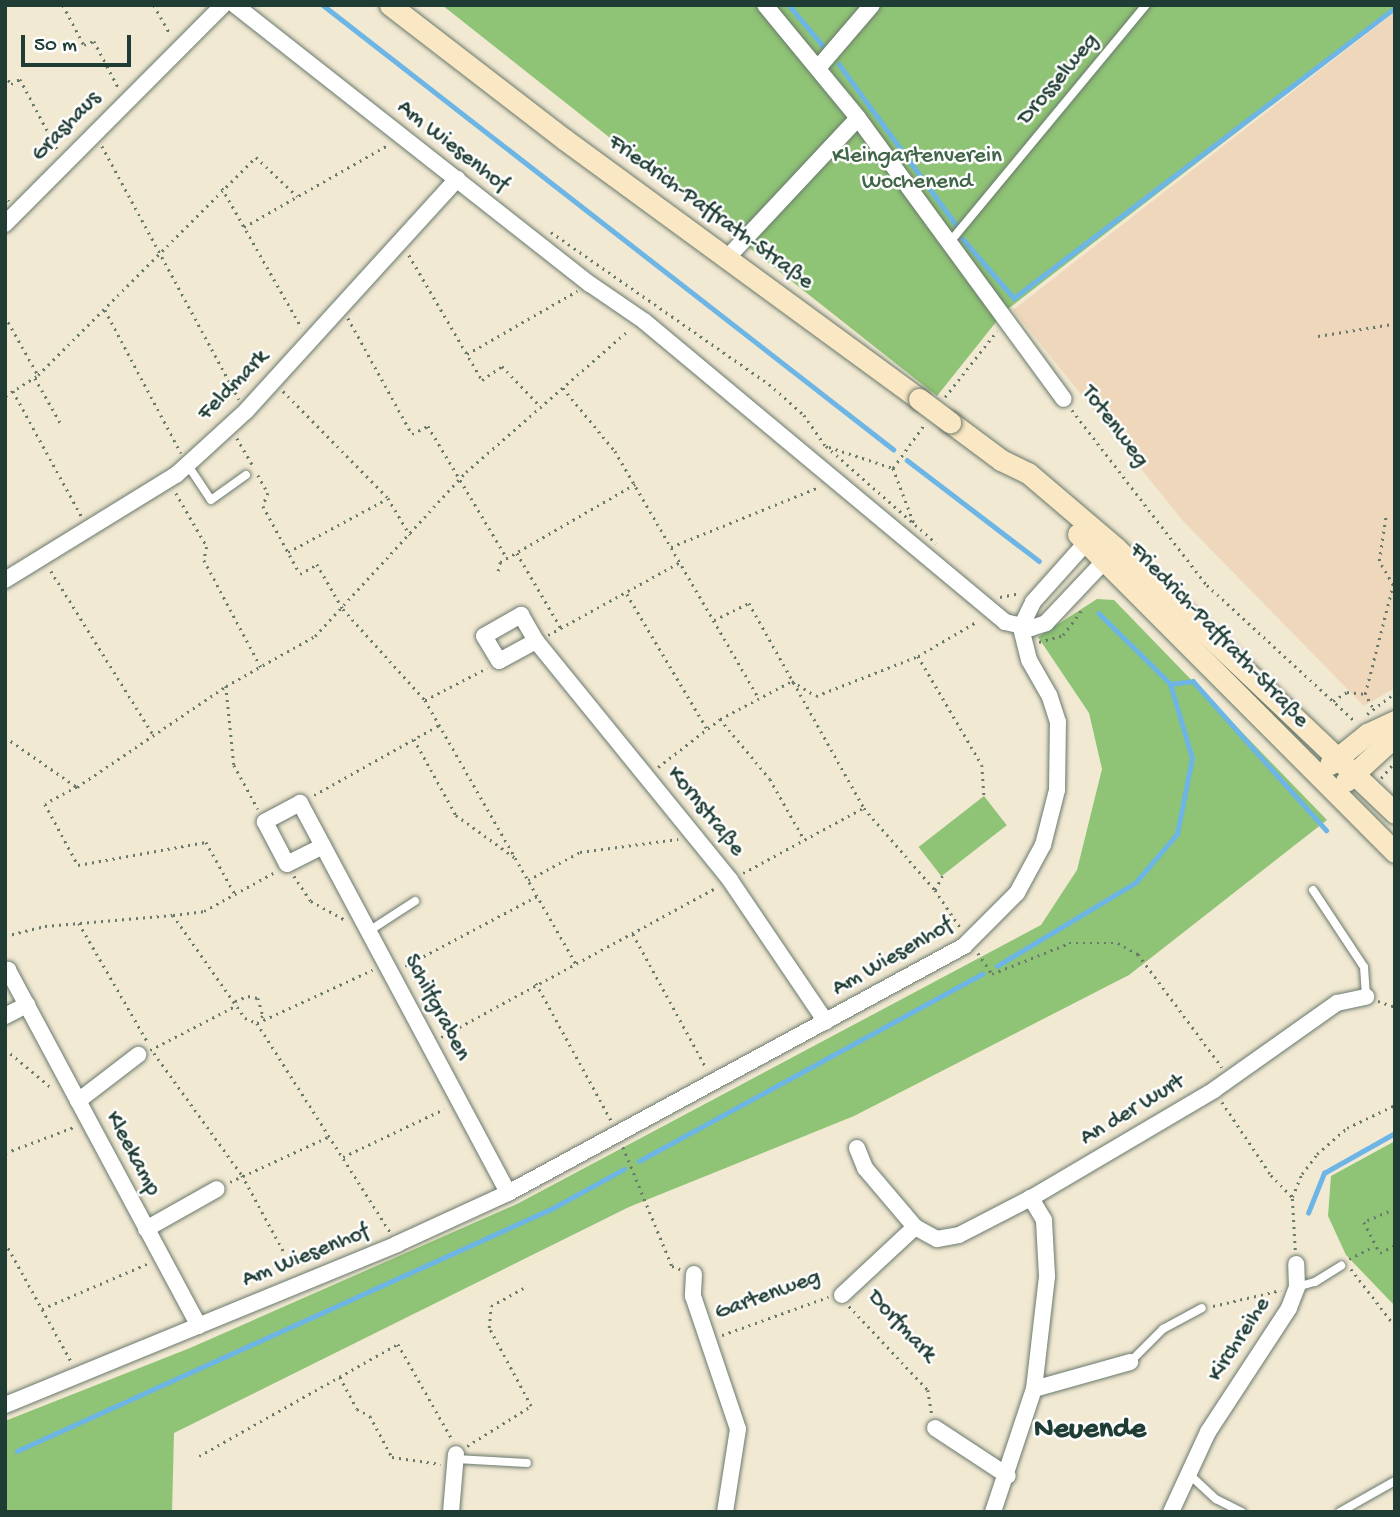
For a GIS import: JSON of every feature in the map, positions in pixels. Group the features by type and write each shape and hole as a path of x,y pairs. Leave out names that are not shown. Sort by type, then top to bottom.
{"main road":[{"name":"Friedrich-Paffrath-Straße","path":"390,5 564,139 1001,460 1028,473 1092,536 1338,756 1395,813"},
{"name":"Friedrich-Paffrath-Straße","path":"1111,553 1318,776 1395,852"},
{"path":"1318,776 1338,756 1395,721"},
{"path":"1335,792 1395,736"}],"street":[{"name":"Grashaus","path":"5,224 64,161 223,5"},
{"name":"Am Wiesenhof","path":"5,1405 80,1377 397,1244 508,1193 715,1084 971,942 1000,913 1030,872 1043,845 1057,790 1058,722 1022,634 990,610 838,478 644,321 590,284 235,5"},
{"name":"Totenweg","path":"765,5 858,118 1064,399"},
{"path":"818,68 872,5"},
{"path":"728,257 858,118"},
{"name":"Feldmark","path":"5,580 90,531 169,480 246,411 457,180"},
{"path":"1022,634 1033,603 1092,536"},
{"path":"1022,634 1055,616 1111,553"},
{"name":"Kornstraße","path":"499,661 484,636 521,615 536,641 697,836 730,880 826,1022"},
{"path":"499,661 536,641"},
{"path":"300,803 265,822 288,864 323,846"},
{"name":"Schilfgraben","path":"300,803 508,1193"},
{"name":"Kleekamp","path":"5,972 8,970 27,1004 199,1326"},
{"name":"An der Wurt","path":"915,1227 937,1239 948,1238 1031,1198 1214,1090 1337,1003 1366,998"},
{"path":"5,1016 27,1004"},
{"name":"Kleekamp","path":"74,1094 145,1052"},
{"path":"842,1295 915,1227 865,1168 857,1148"},
{"name":"Kleekamp","path":"146,1229 217,1189"},
{"path":"993,1512 1008,1476 1034,1389 1047,1276 1044,1220 1031,1198"},
{"name":"Kirchreihe","path":"1171,1512 1193,1484 1208,1432 1289,1308 1297,1286 1296,1264"},
{"name":"Gartenweg","path":"688,1272 693,1296 738,1429 725,1512"},
{"path":"1034,1389 1130,1362"},
{"path":"935,1427 1008,1476"},
{"path":"451,1512 455,1460"}],"lane":[{"name":"Drosselweg","path":"949,243 1146,5"},
{"path":"187,464 211,500 246,475"},
{"path":"1313,890 1364,967 1366,998"},
{"path":"366,925 415,901"},
{"path":"1297,1286 1315,1282 1342,1266"},
{"path":"1130,1362 1163,1329 1202,1308"},
{"path":"455,1460 527,1463"},
{"path":"1340,1512 1395,1480"},
{"path":"1193,1484 1242,1512"}],"path":[{"path":"63,5 84,45 94,41 125,101"},
{"path":"154,5 178,49"},
{"path":"5,74 11,84 20,79 64,161"},
{"path":"94,132 246,411"},
{"path":"244,227 403,136"},
{"path":"5,396 36,376 256,157 297,196"},
{"path":"222,188 309,340"},
{"path":"544,228 769,384 804,415 826,446 943,550"},
{"path":"402,243 482,380 502,366 540,406"},
{"path":"467,354 590,284"},
{"path":"342,306 412,434 428,426 507,558"},
{"path":"105,310 187,464"},
{"path":"5,316 61,424"},
{"path":"235,894 206,842 78,865 45,804 77,787 226,686 315,636 466,471 644,321"},
{"path":"944,398 1007,323"},
{"path":"1318,336 1392,324"},
{"path":"273,381 387,498 410,535"},
{"path":"563,388 615,451 759,698"},
{"path":"13,391 90,531"},
{"name":"Totenweg","path":"1064,399 1207,585 1357,724 1373,707"},
{"path":"893,467 926,422"},
{"path":"230,426 268,492 263,506 300,574 317,564 343,608 425,699 576,964"},
{"path":"826,446 893,467"},
{"path":"893,467 914,523"},
{"path":"671,547 838,478"},
{"path":"169,480 206,547 204,560 261,667"},
{"path":"498,571 507,558 635,484"},
{"path":"288,552 387,498"},
{"path":"1386,515 1379,561 1393,585 1365,694 1373,707 1395,693"},
{"path":"908,531 914,523"},
{"path":"517,552 561,628"},
{"path":"43,558 153,734"},
{"path":"536,641 627,594 680,562"},
{"path":"992,594 1006,598 1022,592"},
{"path":"627,594 707,729"},
{"path":"1022,634 1054,641 1063,635 1088,599"},
{"path":"714,620 749,603 864,808 935,890 992,974 1069,943 1118,943 1138,954 1230,1079"},
{"path":"792,681 816,696 918,656 984,618"},
{"path":"918,656 982,765 984,796"},
{"path":"425,699 499,661"},
{"path":"647,776 720,719 792,681"},
{"path":"226,686 234,765 265,822"},
{"path":"1333,701 1347,692 1365,694"},
{"path":"720,719 770,779 804,839"},
{"path":"300,803 439,725"},
{"path":"5,737 77,787"},
{"path":"414,739 457,815 517,860"},
{"path":"1371,788 1393,764"},
{"path":"429,1044 537,983 864,808"},
{"path":"528,880 580,852 697,836"},
{"path":"5,936 79,922 204,911 288,864 311,901 342,921 366,925"},
{"path":"935,890 942,876"},
{"path":"257,1023 390,968 537,896"},
{"path":"173,915 246,1018 257,1023 397,1244"},
{"path":"79,922 145,1052 242,1175 285,1254"},
{"path":"633,934 715,1084"},
{"path":"537,983 619,1136 671,1266 688,1272"},
{"path":"145,1052 248,996 258,998 263,1016 257,1023"},
{"path":"5,1049 60,1094 74,1094"},
{"path":"1214,1090 1271,1175 1292,1197"},
{"path":"343,1158 460,1101"},
{"path":"1296,1264 1292,1197 1317,1154 1347,1128 1395,1105"},
{"path":"5,1153 89,1121"},
{"path":"242,1175 328,1136"},
{"path":"1395,1209 1364,1222 1380,1253 1395,1245"},
{"path":"5,1242 80,1377"},
{"path":"1342,1266 1375,1245"},
{"path":"42,1309 162,1258"},
{"path":"1342,1266 1353,1270 1395,1326"},
{"path":"1202,1308 1297,1286"},
{"path":"340,1377 357,1409 370,1416 392,1457 455,1460 531,1406 489,1328 491,1306 523,1288"},
{"name":"Gartenweg","path":"710,1342 725,1333 842,1295"},
{"name":"Dorfmark","path":"842,1295 928,1390 935,1427"},
{"path":"199,1456 398,1344 455,1445 455,1460"}],"shaded area":[{"path":"1395,12 1395,688 1364,706 1183,521 1013,310"}],"green space":[{"name":"Kleingartenverein Wochenend","path":"442,5 1395,5 1395,10 1004,312 937,396"},
{"path":"1097,599 1114,600 1327,820 1129,975 854,1116 629,1207 174,1433 172,1512 5,1512 5,1421 190,1348 517,1204 1041,925 1077,870 1102,769 1089,713 1038,637"},
{"path":"984,796 1007,825 941,876 919,847"},
{"path":"1395,1141 1394,1305 1346,1255 1328,1216 1331,1176"}],"waterway":[{"path":"323,5 893,449"},
{"path":"789,5 824,47"},
{"path":"963,239 1014,298 1395,8"},
{"path":"839,64 958,227"},
{"path":"907,460 1039,561"},
{"path":"997,966 1136,882 1177,834 1192,758 1170,684 1099,614"},
{"path":"1170,684 1193,681 1326,830"},
{"path":"639,1161 982,974"},
{"path":"1308,1213 1324,1173 1395,1133"},
{"path":"17,1451 551,1209 624,1169"}],"district":[{"name":"Neuende","path":"1090,1431"}]}
